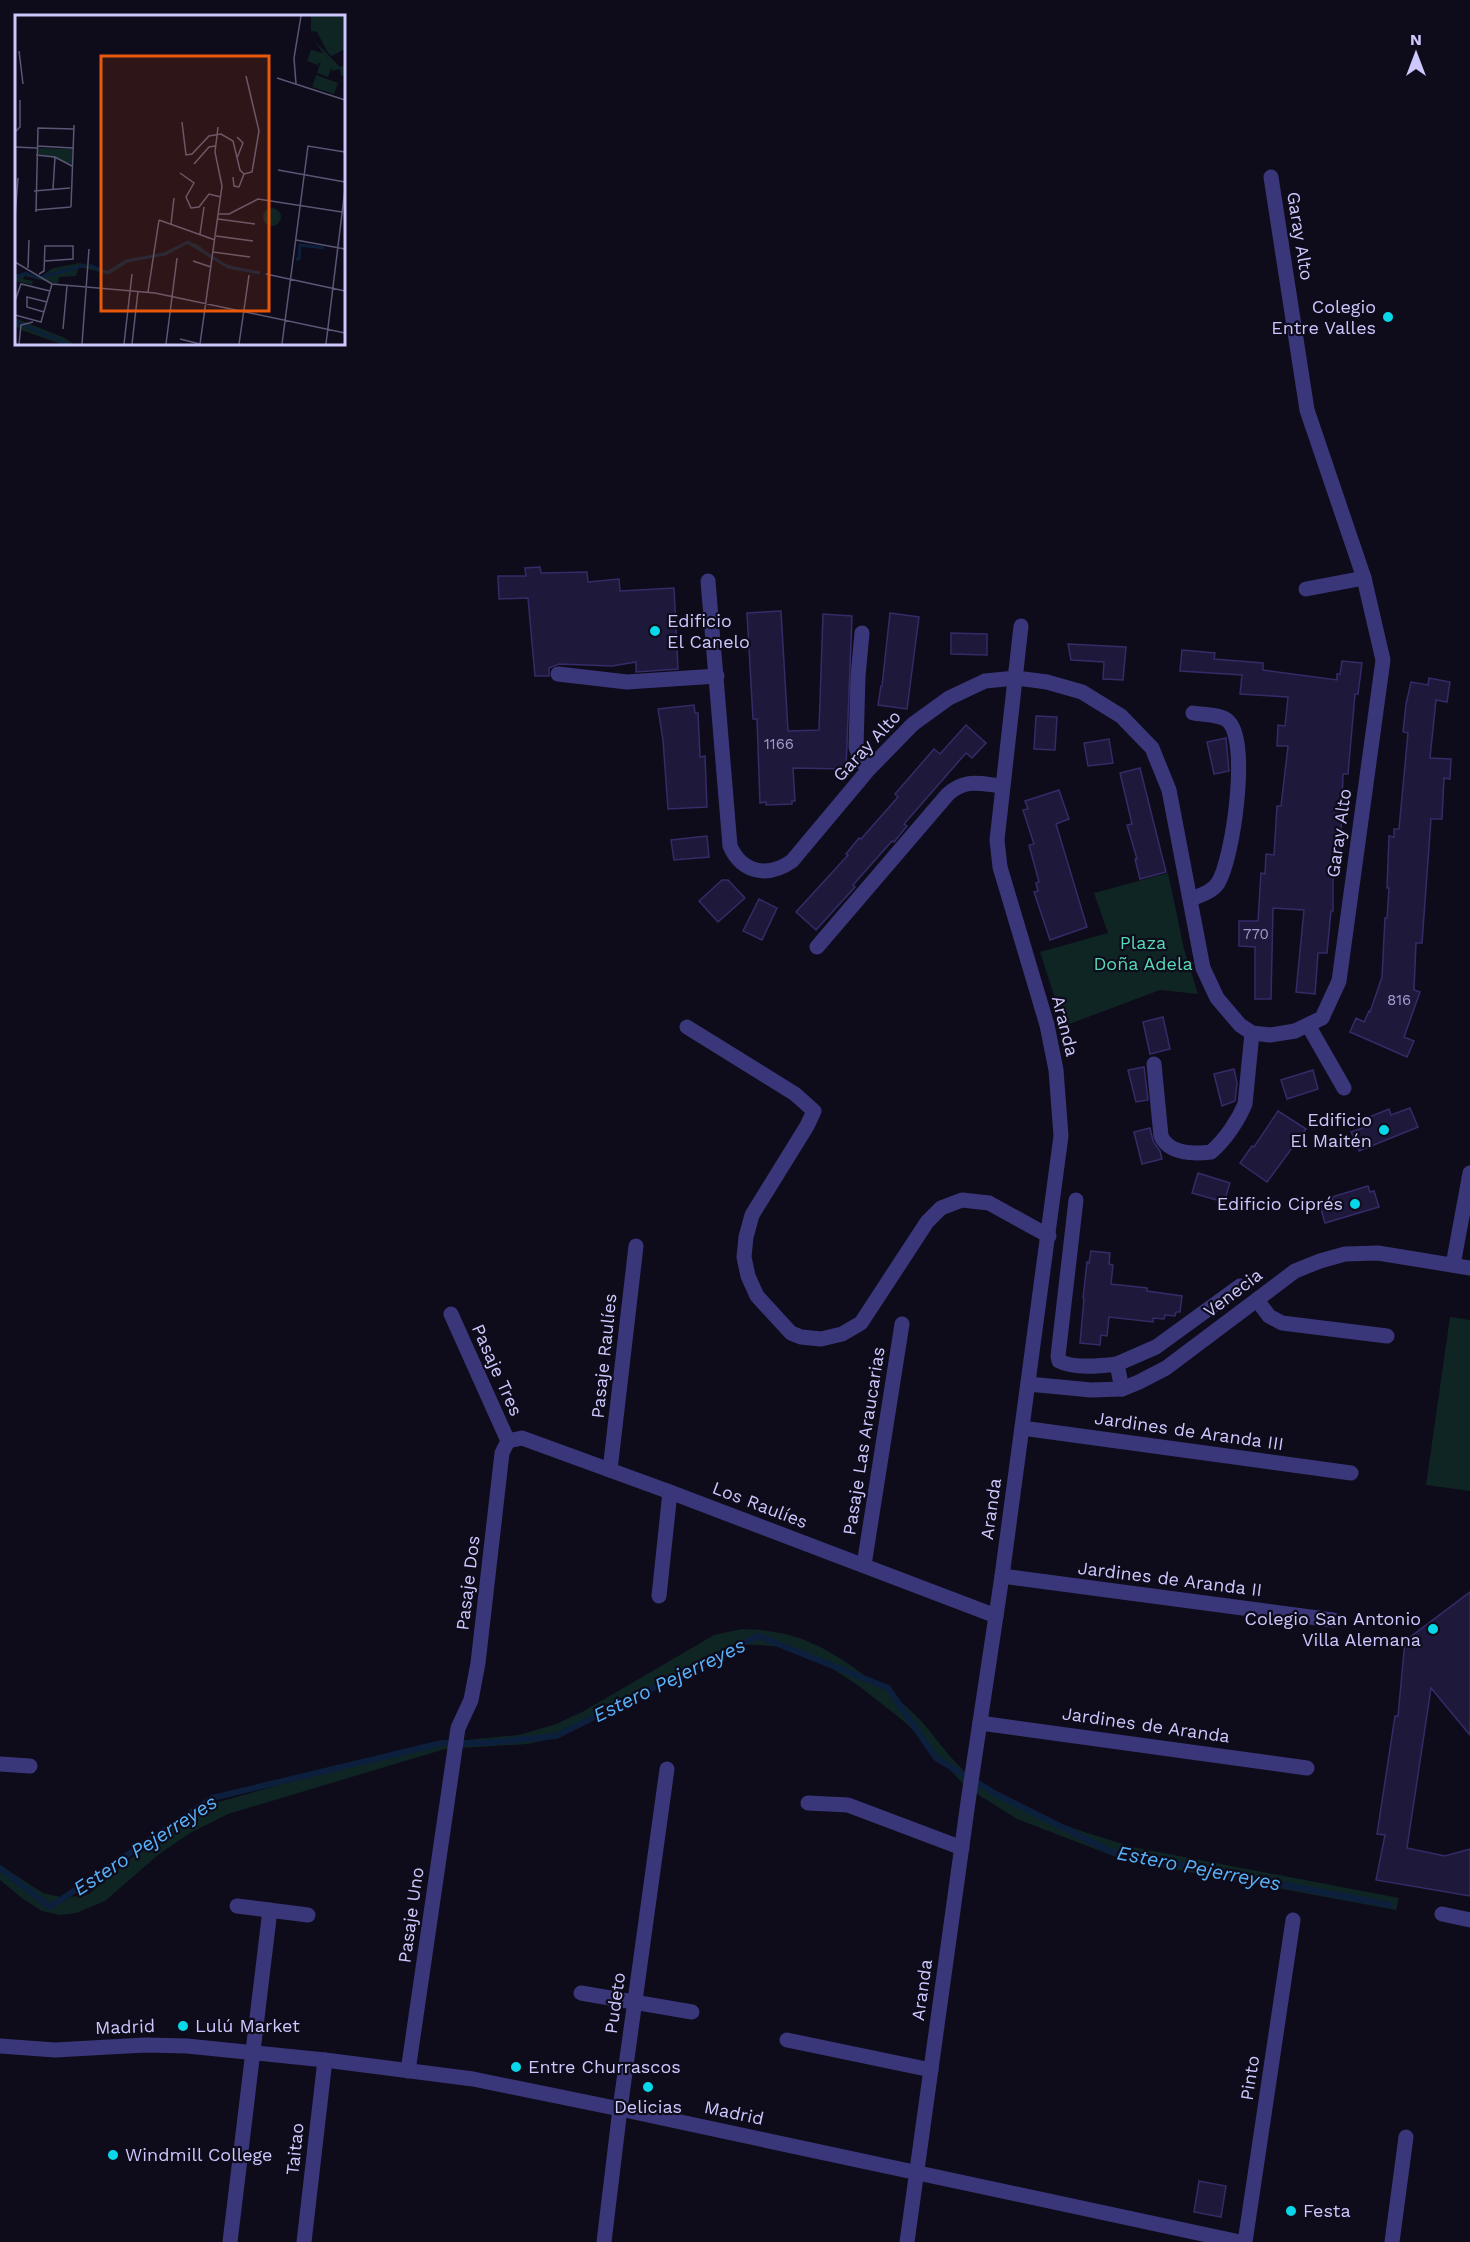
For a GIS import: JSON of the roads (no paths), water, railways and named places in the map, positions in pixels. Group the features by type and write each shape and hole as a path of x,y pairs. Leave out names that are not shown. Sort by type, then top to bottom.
{"street":[{"name":"Garay Alto","path":"708,581 730,846 735,858 742,864 758,870 783,867 800,852 869,769 913,724 949,698 985,681 1016,678 1047,682 1082,692 1121,716 1152,748 1169,790 1203,968 1217,998 1240,1025 1252,1033 1295,1032 1322,1018 1339,981 1383,660 1364,578 1307,410 1271,177"},
{"path":"1306,589 1364,578"},
{"name":"Aranda","path":"907,2242 1002,1576 1061,1136 1056,1070 1047,1025 1000,867 997,840 1021,626"},
{"path":"862,633 856,747 861,761 869,769"},
{"path":"558,675 627,682 717,676"},
{"path":"1191,899 1210,891 1222,875 1231,837 1240,760 1238,743 1230,722 1224,718 1193,713"},
{"path":"817,947 957,786 974,783 1002,786"},
{"path":"1308,1025 1344,1088"},
{"path":"687,1027 795,1094 814,1111 752,1215 746,1237 744,1257 752,1286 757,1296 791,1333 801,1337 821,1339 842,1334 861,1323 927,1222 941,1208 962,1200 989,1203 1049,1236"},
{"path":"1154,1064 1163,1142 1180,1151 1211,1152 1218,1146 1245,1104 1252,1033"},
{"path":"1453,1265 1470,1173"},
{"path":"1076,1200 1058,1356 1059,1360 1066,1364 1100,1366 1117,1364 1156,1347 1240,1286"},
{"name":"Pasaje Raulíes","path":"610,1470 636,1245"},
{"name":"Venecia","path":"1028,1384 1091,1390 1122,1389 1166,1368 1295,1270 1345,1254 1378,1253 1470,1268"},
{"path":"1257,1300 1269,1316 1282,1323 1387,1336"},
{"name":"Pasaje Tres","path":"451,1314 508,1441"},
{"name":"Pasaje Las Araucarias","path":"864,1565 902,1324"},
{"path":"1117,1364 1122,1389"},
{"name":"Jardines de Aranda III","path":"1022,1428 1351,1473"},
{"name":"Los Raulíes","path":"508,1441 522,1438 996,1616"},
{"name":"Pasaje Dos","path":"452,1764 458,1728 471,1700 478,1663 502,1453 508,1441"},
{"path":"659,1596 670,1492"},
{"name":"Jardines de Aranda II","path":"1002,1576 1333,1620"},
{"name":"Jardines de Aranda","path":"980,1723 1307,1768"},
{"path":"0,1764 30,1766"},
{"name":"Pasaje Uno","path":"408,2071 452,1764"},
{"name":"Pudeto","path":"604,2242 667,1769"},
{"path":"808,1803 848,1805 962,1848"},
{"path":"237,1906 308,1915"},
{"path":"230,2242 270,1910"},
{"path":"1442,1914 1470,1920"},
{"name":"Pinto","path":"1243,2242 1293,1920"},
{"path":"582,1993 692,2012"},
{"path":"787,2040 931,2070"},
{"name":"Madrid","path":"0,2046 55,2050 145,2045 187,2046 325,2060 473,2079 1243,2242"},
{"name":"Taitao","path":"304,2242 325,2060"},
{"path":"1392,2242 1406,2137"}],"waterway":[{"name":"Estero Pejerreyes","path":"0,1868 50,1907 212,1798 442,1743 484,1743 556,1736 758,1636 888,1688 936,1758 996,1794 1112,1852 1390,1905"}],"place":[{"name":"Colegio Entre Valles","path":"1388,317"},
{"name":"Edificio El Canelo","path":"655,631"},
{"name":"Edificio El Maitén","path":"1384,1130"},
{"name":"Edificio Ciprés","path":"1355,1204"},
{"name":"Colegio San Antonio Villa Alemana","path":"1433,1629"},
{"name":"Lulú Market","path":"183,2026"},
{"name":"Entre Churrascos","path":"516,2067"},
{"name":"Delicias","path":"648,2087"},
{"name":"Windmill College","path":"113,2155"},
{"name":"Festa","path":"1291,2211"}],"park label":[{"name":"Plaza Doña Adela","path":"1143,953"}]}
